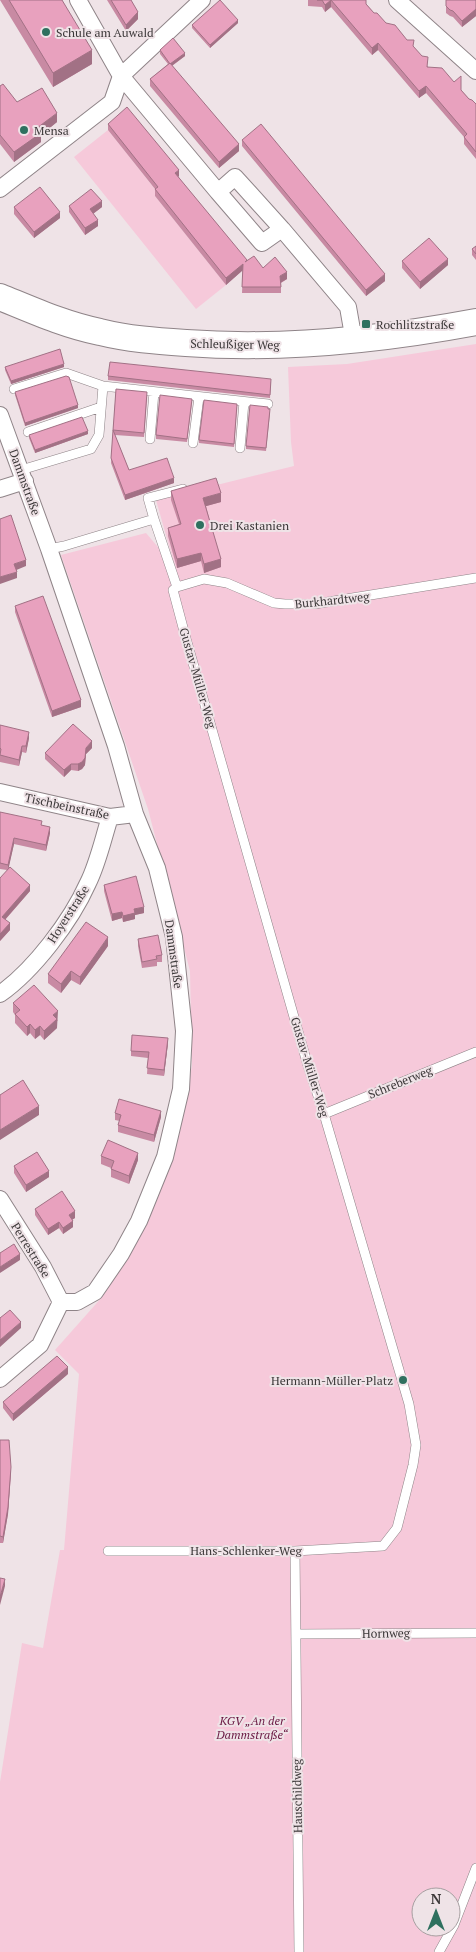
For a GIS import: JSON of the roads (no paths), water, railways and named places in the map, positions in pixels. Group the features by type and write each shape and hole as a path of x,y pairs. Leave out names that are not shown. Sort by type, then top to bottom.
{"main road":[{"name":"Schleußiger Weg","path":"0,296 63,321 98,332 141,340 215,346 284,346 354,341 476,322"}],"street":[{"path":"78,0 121,76 262,244 282,229"},
{"path":"0,189 112,102 121,76 202,0"},
{"path":"397,0 476,71"},
{"path":"218,192 235,177 348,307 354,341"},
{"name":"Dammstraße","path":"0,415 49,549 116,746 135,814 157,868 174,937 184,1030 181,1090 165,1157 139,1221 121,1254 95,1292 77,1302 61,1302"},
{"path":"0,489 23,476"},
{"name":"Tischbeinstraße","path":"0,792 110,817 135,814"},
{"name":"Hoyerstraße","path":"0,994 16,983 65,922 88,883 110,817"},
{"name":"Perrestraße","path":"2,1209 43,1267 61,1302"},
{"path":"0,1379 40,1345 61,1302"}],"lane":[{"path":"14,389 66,373 103,386 268,404"},
{"path":"23,476 91,449 99,435 103,386"},
{"path":"150,439 154,392"},
{"path":"193,443 199,397"},
{"path":"240,448 244,402"},
{"path":"28,432 101,407"},
{"path":"177,587 162,546 148,498 193,486"},
{"path":"49,549 154,519"},
{"name":"Burkhardtweg","path":"177,587 204,579 227,583 274,602 307,604 332,602 476,578"},
{"name":"Gustav-Müller-Weg","path":"177,587 173,590 188,645 308,1066 324,1114 409,1404 416,1445 413,1465 397,1528 383,1546"},
{"name":"Schreberweg","path":"324,1114 476,1052"},
{"name":"Hans-Schlenker-Weg","path":"108,1551 295,1551 383,1546"},
{"name":"Hauschildweg","path":"295,1551 299,1952"},
{"name":"Hornweg","path":"296,1634 476,1633"},
{"path":"439,1952 454,1925 476,1868"}],"place":[{"name":"Schule am Auwald","path":"46,32"},
{"name":"Mensa","path":"24,130"},
{"name":"Rochlitzstraße","path":"366,324"},
{"name":"Drei Kastanien","path":"200,525"},
{"name":"Hermann-Müller-Platz","path":"403,1380"}],"park label":[{"name":"KGV „An der Dammstraße“","path":"252,1727"}]}
